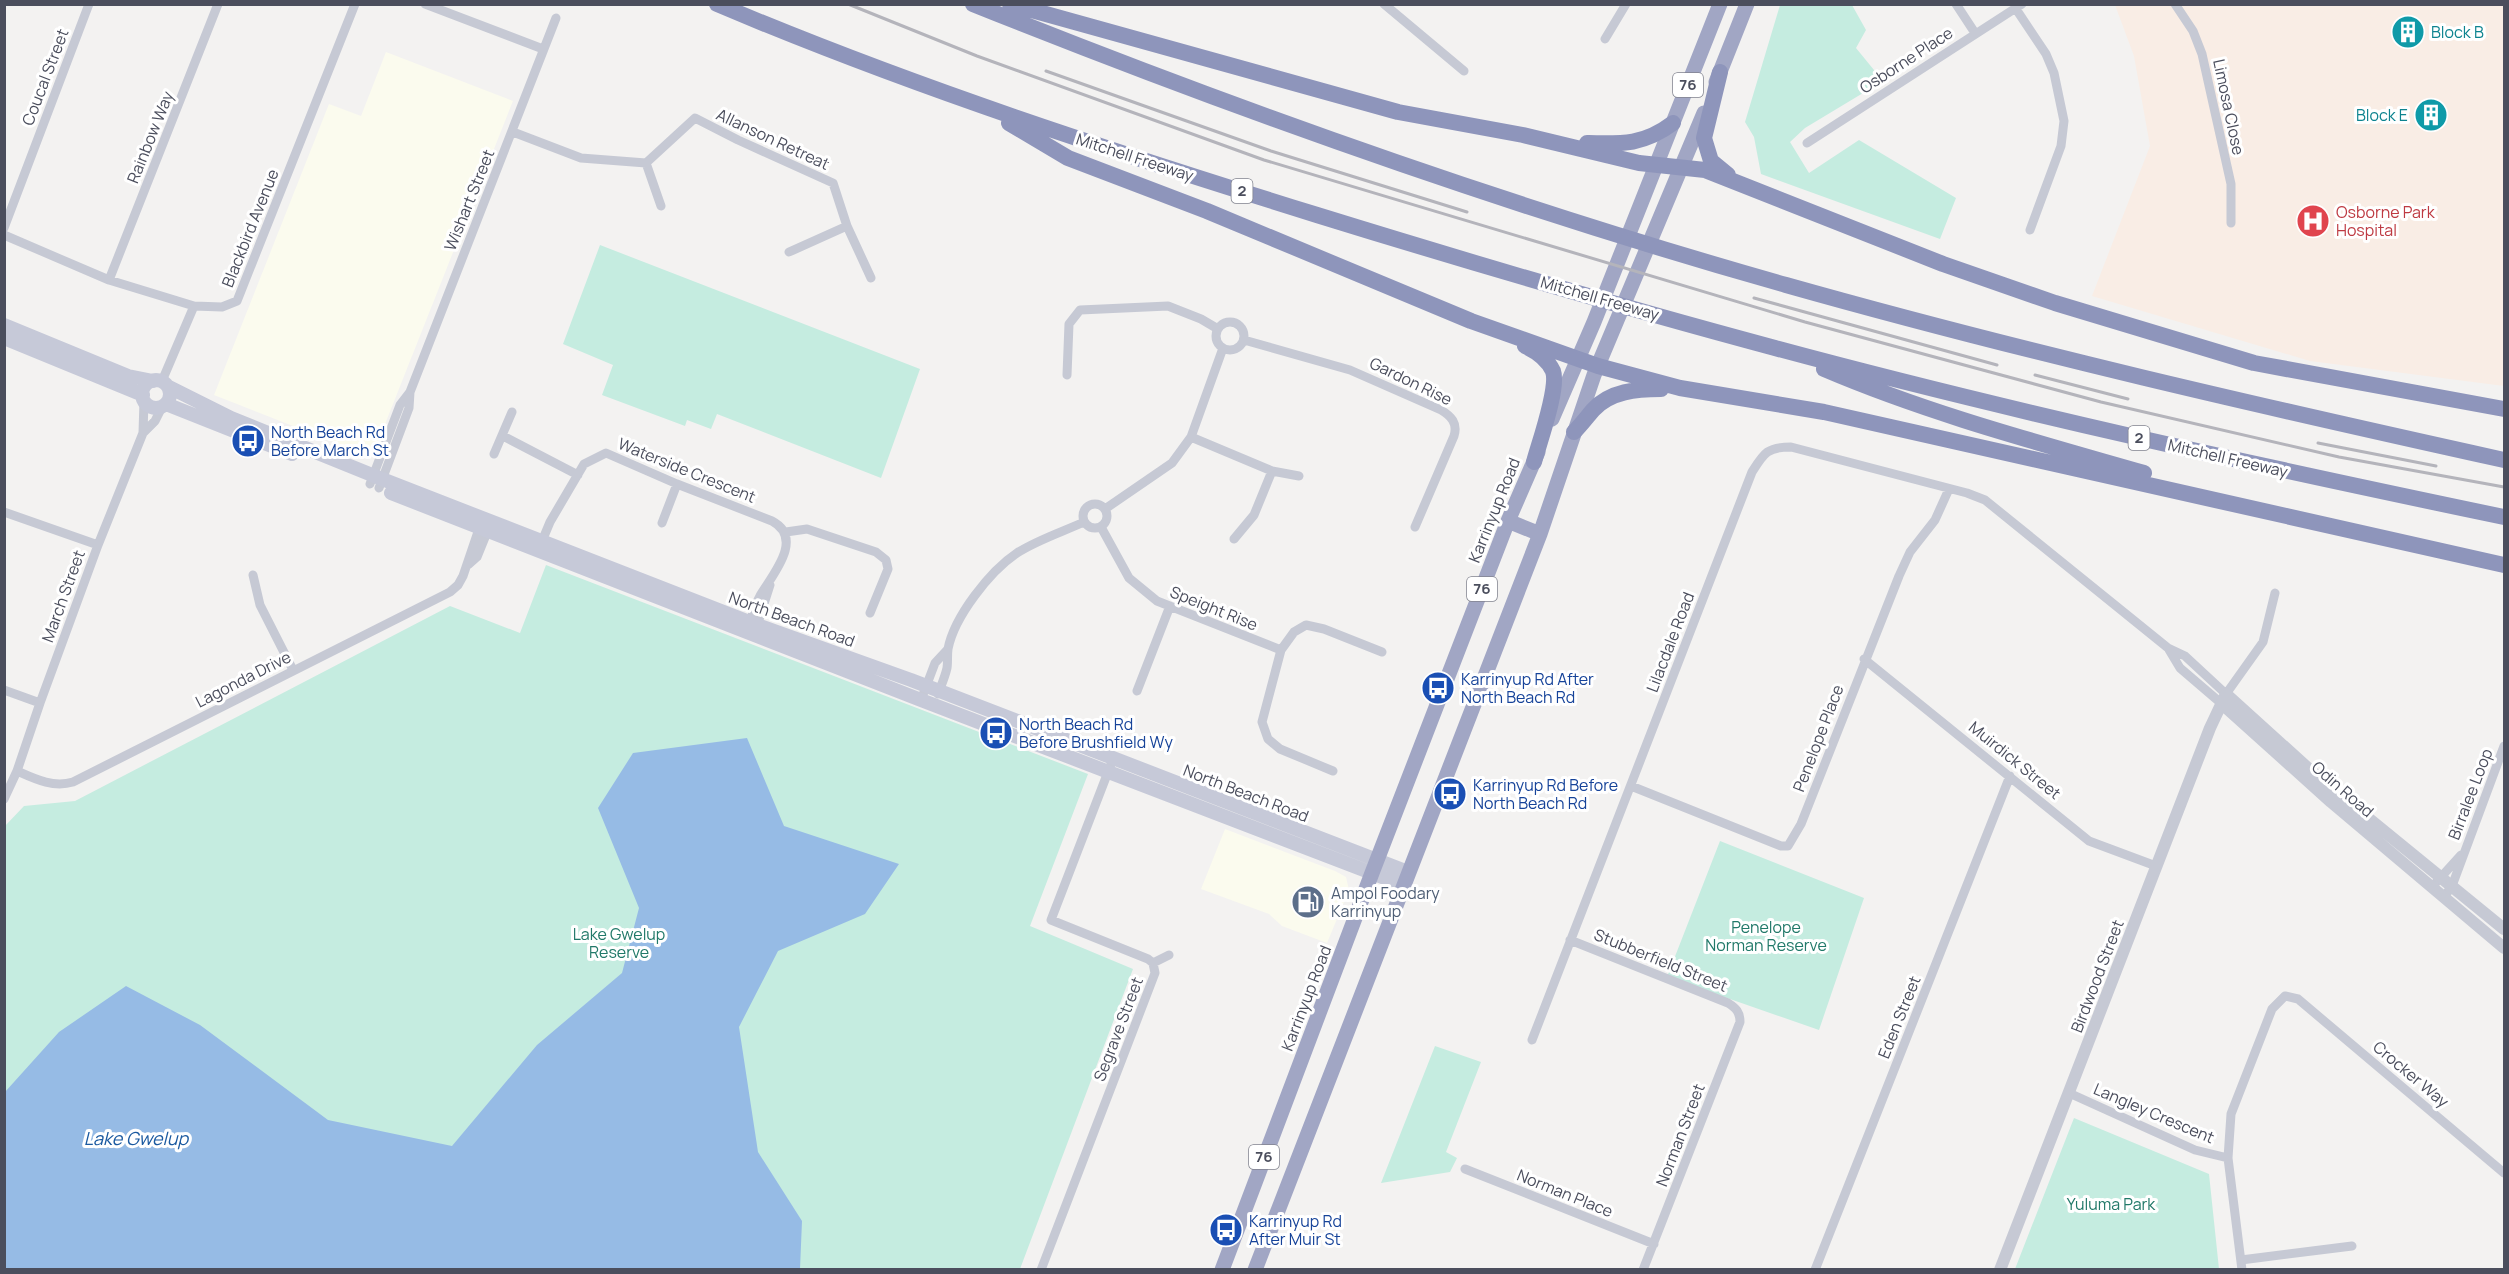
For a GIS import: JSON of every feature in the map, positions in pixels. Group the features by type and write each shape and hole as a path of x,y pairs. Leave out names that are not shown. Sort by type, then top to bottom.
{"highway":[{"name":"Mitchell Freeway","path":"717,4 792,36 977,105 1221,185 1418,246 1776,348 2112,432 2505,517"},
{"path":"973,4 1091,52 1295,128 1446,180 1712,264 1920,322 2115,372 2505,460"},
{"path":"1010,4 1398,112 1550,141 1656,165 1705,170 1814,215 1996,284 2177,340 2254,363 2505,409"},
{"name":"Karrinyup Road","path":"1226,1268 1375,866 1508,521 1594,322 1720,4"},
{"name":"76","path":"1255,1269 1540,534 1598,366 1683,167 1747,4"},
{"path":"1720,72 1704,138 1711,160 1738,182"},
{"path":"977,105 1068,158 1206,211 1472,321 1598,366 1680,388 1824,412 2505,565"},
{"path":"1550,141 1619,144 1646,140 1672,123"},
{"path":"1472,321 1531,349 1542,357 1553,371 1551,404 1534,462"},
{"path":"1776,348 1881,393 1957,419 2294,517"},
{"path":"1574,432 1597,407 1626,391 1680,388"},
{"path":"1508,521 1540,534"}],"main road":[{"name":"North Beach Road","path":"4,325 128,376 161,383 231,418 376,482"},
{"path":"4,338 144,398 150,406 164,405 170,396 161,383 145,386 144,398"},
{"name":"North Beach Road","path":"164,405 376,482 1406,878"}],"street":[{"name":"Coucal Street","path":"4,228 89,4"},
{"name":"Rainbow Way","path":"109,280 218,4"},
{"name":"Blackbird Avenue","path":"4,236 109,280 194,306 227,306 237,301 355,4"},
{"path":"425,4 543,49"},
{"path":"1384,4 1464,71"},
{"path":"1956,4 1975,33"},
{"name":"Limosa Close","path":"2175,4 2193,31 2202,54 2231,184 2231,223"},
{"path":"1605,39 1624,5"},
{"path":"2019,7 2046,54 2054,73 2064,121 2061,146 2030,230"},
{"name":"Osborne Place","path":"1807,143 1975,33 2019,7"},
{"name":"Wishart Street","path":"376,482 400,405 410,392 556,18"},
{"name":"Allanson Retreat","path":"646,163 695,118 833,183 847,226 871,278"},
{"path":"513,132 580,158 646,163 661,206"},
{"path":"789,252 847,226"},
{"path":"161,383 194,306"},
{"path":"1067,375 1069,324 1080,310 1168,306 1201,319 1218,329"},
{"path":"1226,322 1236,323 1243,330 1244,340 1238,348 1233,350 1223,348 1216,337 1218,329 1226,322"},
{"name":"Gardon Rise","path":"1244,340 1350,370 1451,416 1455,424 1454,436 1415,527"},
{"path":"1105,509 1172,463 1191,437 1223,348"},
{"name":"March Street","path":"4,799 17,771 98,545 143,433 144,398"},
{"name":"March Street","path":"143,433 164,405"},
{"path":"494,454 512,412"},
{"path":"503,436 578,475"},
{"path":"1191,437 1272,471 1299,476"},
{"name":"Lilacdale Road","path":"1532,1040 1752,472 1765,452 1778,447 1791,447 1967,493"},
{"name":"Waterside Crescent","path":"540,546 550,522 584,464 606,453 772,521 786,532"},
{"path":"1234,539 1254,515 1272,471"},
{"path":"662,523 677,484"},
{"name":"Penelope Place","path":"1631,786 1780,846 1788,846 1802,824 1864,659 1910,552 1935,520 1949,489"},
{"name":"Odin Road","path":"1967,493 1985,500 2168,648 2180,668 2224,699 2331,802 2437,882 2452,886 2505,929"},
{"path":"1098,504 1105,509 1106,521 1101,527 1094,528 1084,522 1083,513 1089,505 1098,504"},
{"path":"4,512 98,545"},
{"path":"930,696 935,663 948,649 966,610 999,568 1019,552 1084,522"},
{"name":"Lagonda Drive","path":"17,771 45,782 62,785 73,782 450,591 458,585 468,565 477,557 485,524"},
{"name":"Speight Rise","path":"1101,527 1129,578 1157,602 1281,650"},
{"path":"752,628 761,594 770,582 787,546 786,532 807,529 876,552 886,560 888,569 870,613"},
{"path":"253,575 254,590 260,605 293,670"},
{"path":"2224,699 2263,642 2275,593"},
{"path":"1137,692 1170,606"},
{"path":"1333,771 1280,749 1268,739 1262,722 1281,650 1294,632 1306,625 1382,652"},
{"name":"Muirdick Street","path":"1864,659 2089,841 2156,866"},
{"path":"4,690 40,703"},
{"name":"Birdwood Street","path":"2000,1269 2210,728 2224,699"},
{"name":"Birralee Loop","path":"2444,897 2452,886 2462,854 2505,746"},
{"name":"Segrave Street","path":"1041,1269 1155,973 1153,963 1051,920 1110,766"},
{"name":"Eden Street","path":"1815,1269 2010,776"},
{"name":"Birralee Loop","path":"2437,882 2462,854"},
{"name":"Odin Road","path":"2437,882 2444,897 2505,948"},
{"name":"Stubberfield Street","path":"1570,940 1728,1003 1738,1011"},
{"path":"1153,963 1169,955"},
{"name":"Langley Crescent","path":"2242,1265 2228,1158 2231,1114 2272,1009 2286,996 2298,999"},
{"name":"Crocker Way","path":"2298,999 2505,1173"},
{"name":"Norman Street","path":"1643,1269 1740,1022 1738,1011"},
{"name":"Langley Crescent","path":"2069,1093 2194,1150 2228,1158"},
{"name":"Norman Place","path":"1466,1169 1654,1244"},
{"path":"2242,1265 2352,1246"}],"shaded area":[{"name":"Osborne Park Hospital","path":"2115,5 2504,5 2504,386 2310,361 2092,296 2150,146 2134,56"},
{"path":"386,52 513,101 372,457 214,395 329,104 361,116"},
{"path":"1225,829 1346,877 1349,890 1327,943 1282,926 1269,914 1201,889"}],"green space":[{"path":"1780,5 1852,5 1866,30 1856,48 1883,81 1805,128 1790,142 1809,173 1859,140 1956,198 1940,239 1761,174 1754,137 1745,122"},
{"path":"600,245 920,369 881,478 717,414 711,429 687,420 685,426 602,395 613,365 563,344"},
{"name":"Lake Gwelup Reserve","path":"546,565 1088,774 1030,926 1133,969 1020,1269 5,1270 5,826 24,806 75,801 450,606 520,633"},
{"name":"Penelope Norman Reserve","path":"1720,841 1864,898 1819,1030 1667,977"},
{"path":"1435,1046 1481,1062 1446,1152 1457,1158 1450,1172 1381,1183"},
{"name":"Yuluma Park","path":"2074,1118 2209,1174 2219,1269 2015,1269"}],"water":[{"name":"Lake Gwelup","path":"747,738 784,826 899,864 865,914 778,951 739,1027 758,1152 802,1221 800,1269 5,1269 5,1092 59,1032 126,986 200,1025 328,1120 452,1146 537,1045 622,973 639,908 598,808 633,753"}],"railway":[{"path":"848,4 977,56 1264,160 1805,322 2101,402 2339,457 2504,487"},
{"path":"1046,71 1271,151 1467,212"},
{"path":"1754,298 1997,365"},
{"path":"2035,375 2128,399"},
{"path":"2318,443 2436,466"}],"place":[{"name":"Block B","path":"2408,32"},
{"name":"Block E","path":"2431,115"},
{"name":"Osborne Park Hospital","path":"2313,221"},
{"name":"North Beach Rd Before March St","path":"248,441"},
{"name":"Karrinyup Rd After North Beach Rd","path":"1438,688"},
{"name":"North Beach Rd Before Brushfield Wy","path":"996,733"},
{"name":"Karrinyup Rd Before North Beach Rd","path":"1450,794"},
{"name":"Ampol Foodary Karrinyup","path":"1308,902"},
{"name":"Karrinyup Rd After Muir St","path":"1226,1230"}]}
